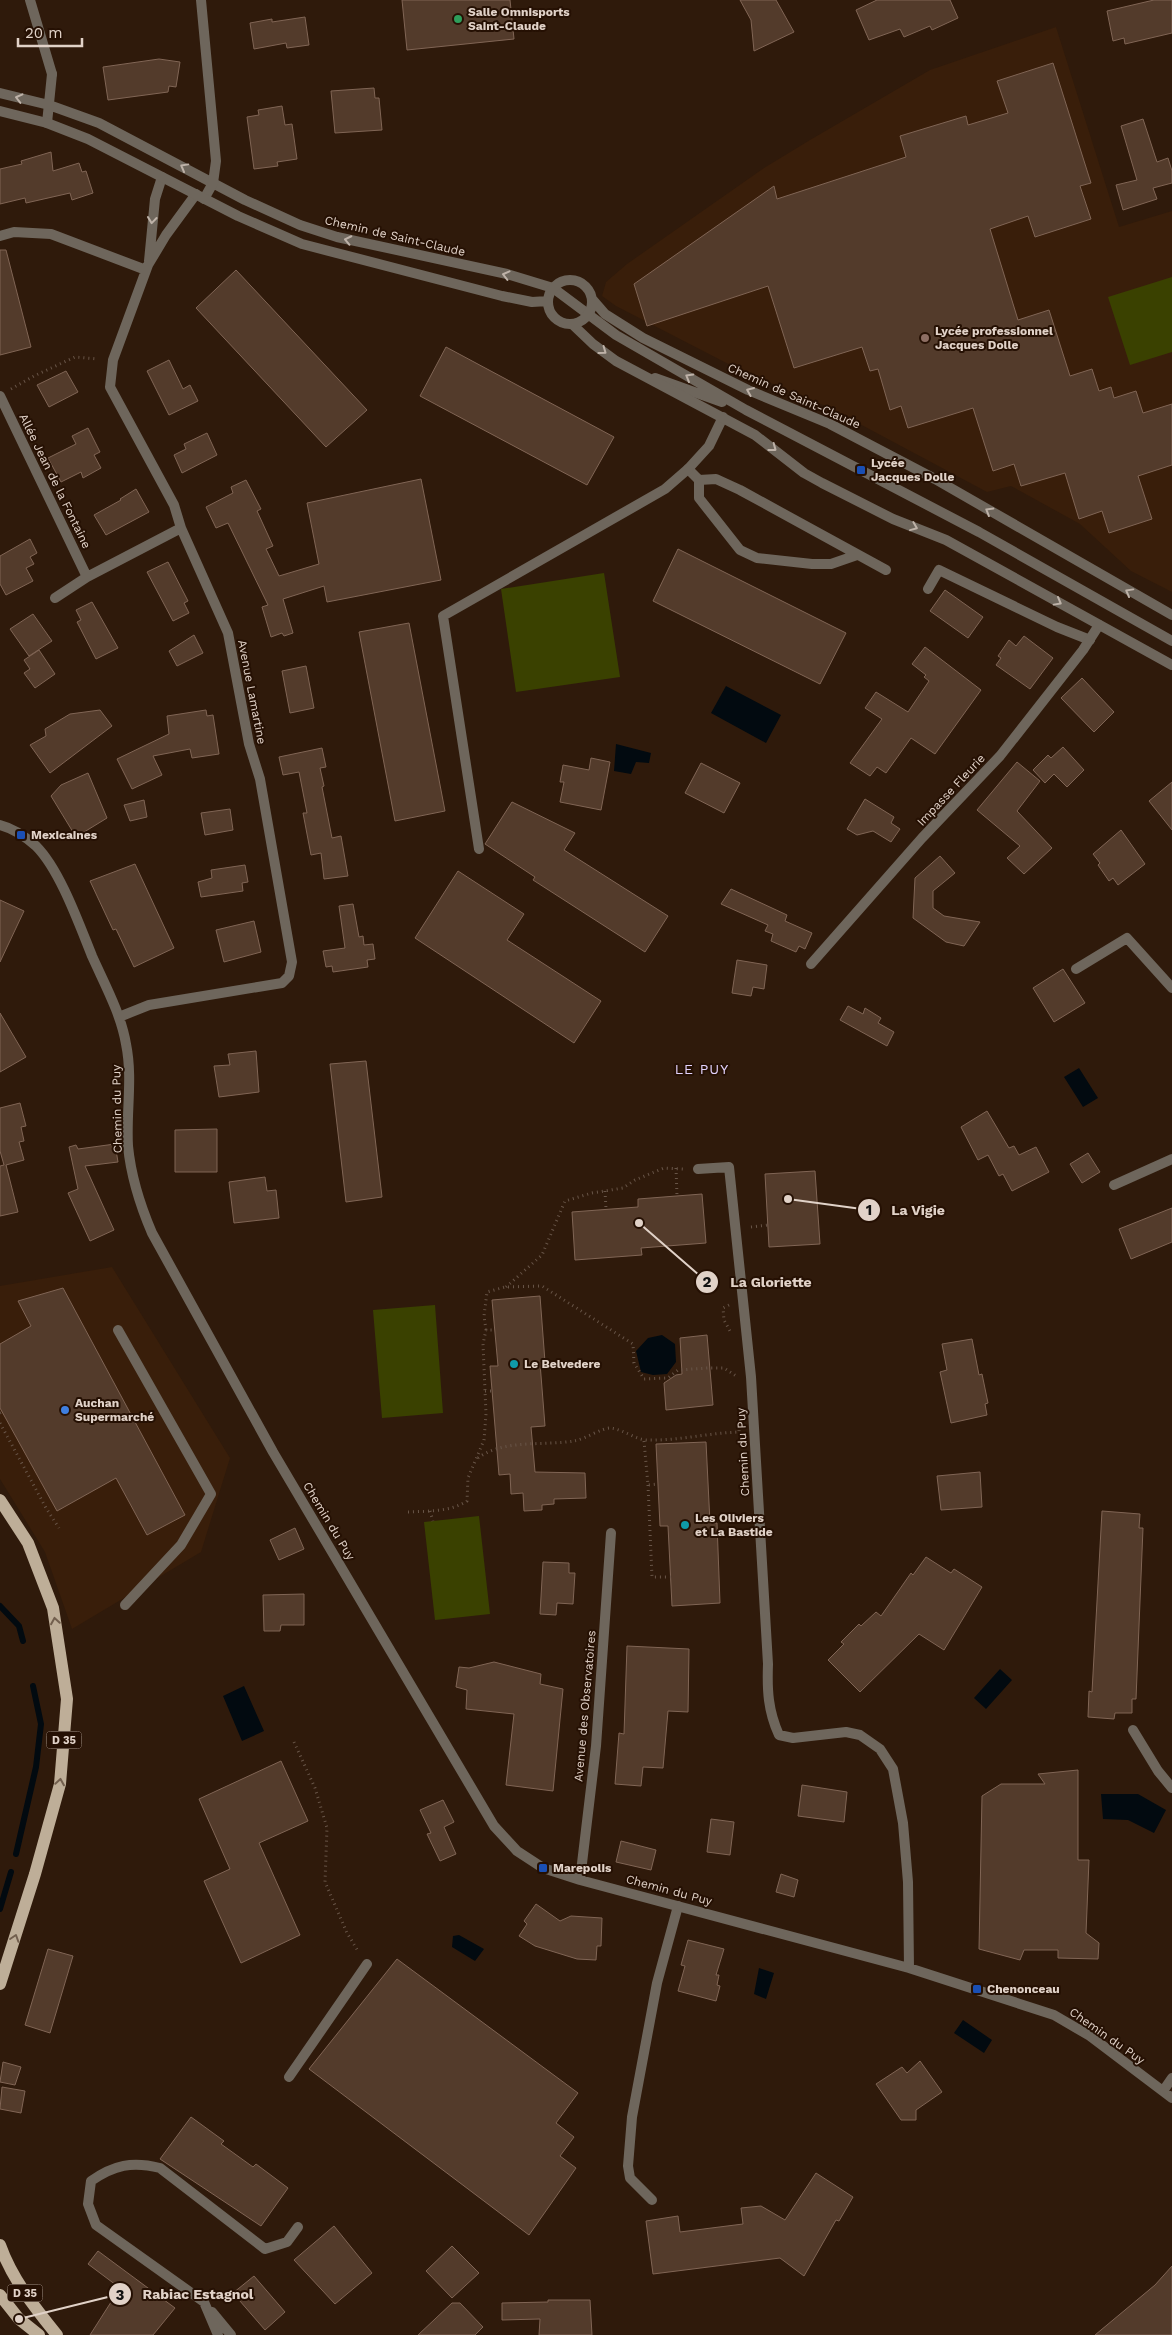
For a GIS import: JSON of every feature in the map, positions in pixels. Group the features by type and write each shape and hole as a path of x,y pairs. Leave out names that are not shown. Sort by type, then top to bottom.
{"main road":[{"name":"D 35","path":"0,1500 28,1543 53,1608 67,1699 60,1784 35,1874 0,1984"},
{"name":"D 35","path":"0,2245 5,2259 31,2302 57,2335"},
{"name":"D 35","path":"0,2296 19,2319 39,2335"}],"street":[{"path":"30,0 52,74 47,123"},
{"path":"201,0 216,161 213,183"},
{"name":"Chemin de Saint-Claude","path":"0,93 49,105 99,122 269,212 337,238 506,274 553,288 616,335 746,410 979,532 1172,641"},
{"path":"0,111 47,123 88,139 200,197 302,244 502,296 532,302 548,301 553,288"},
{"name":"Avenue Lamartine","path":"147,267 155,199 162,177"},
{"name":"Avenue Lamartine","path":"119,1017 149,1005 282,983 289,976 292,962 260,779 249,744 228,633 181,528 174,505 110,387 113,360 147,267 166,235 213,183"},
{"path":"0,236 14,232 51,234 147,267"},
{"name":"Chemin de Saint-Claude","path":"553,288 562,282 578,281 588,288 592,300 605,314 643,338 748,390 830,424 935,479 1172,615"},
{"path":"572,324 582,321 589,314 592,300"},
{"name":"Chemin de Saint-Claude","path":"548,301 553,315 565,324 572,324 593,344 616,361 755,434 804,473 893,519 946,540 1172,665"},
{"name":"Chemin de Saint-Claude","path":"639,372 746,410"},
{"name":"Allée Jean de la Fontaine","path":"4,393 87,577"},
{"path":"479,849 443,616 665,489 688,469 709,446 723,417"},
{"path":"688,469 699,480 699,498 740,550 757,558 812,564 831,564 857,555"},
{"path":"699,480 716,479 740,490 886,570"},
{"path":"55,598 87,577 181,528"},
{"path":"928,589 939,570 1057,627 1090,640"},
{"name":"Impasse Fleurie","path":"811,964 922,838 1000,756 1090,640 1099,625"},
{"name":"Chemin du Puy","path":"0,825 21,835 36,846 49,864 65,893 119,1017 126,1043 130,1070 128,1146 139,1203 152,1233 273,1452 494,1826 517,1851 543,1868 580,1880 908,1968 1054,2015 1090,2036 1172,2098"},
{"path":"1076,969 1127,938 1172,988"},
{"path":"1114,1185 1172,1159"},
{"name":"Chemin du Puy","path":"698,1169 729,1167 752,1377 768,1664 767,1696 772,1718 779,1735 793,1738 846,1732 860,1735 880,1749 893,1769 903,1823 907,1872 908,1968"},
{"path":"118,1330 211,1494 181,1545 126,1604"},
{"name":"Avenue des Observatoires","path":"580,1880 596,1746 611,1533"},
{"path":"1133,1730 1158,1771 1172,1788"},
{"path":"652,2200 630,2178 628,2166 632,2118 657,1983 678,1906"},
{"path":"289,2077 367,1964"},
{"path":"1163,2091 1172,2078"},
{"path":"231,2335 204,2302 96,2225 88,2204 91,2181 107,2170 127,2164 146,2164 160,2168 265,2249 287,2242 298,2228"},
{"path":"204,2302 218,2335"}],"path":[{"path":"4,393 34,376 75,357 113,360"},
{"path":"505,1287 542,1255 565,1201 623,1188 635,1180 664,1168 698,1169"},
{"path":"676,1168 677,1196"},
{"path":"605,1191 606,1209"},
{"path":"408,1512 430,1511 458,1506 466,1500 468,1478 484,1440 485,1391 483,1344 486,1330 484,1316 487,1292 505,1287 542,1286 633,1344 634,1363 644,1379 668,1378 678,1370 708,1368 724,1368 736,1376"},
{"path":"486,1330 494,1330"},
{"path":"485,1391 492,1391"},
{"path":"0,1423 46,1508 59,1528"},
{"path":"478,1458 488,1450 515,1446 556,1444 586,1438 609,1428 629,1432 644,1441 739,1432 738,1425"},
{"path":"644,1441 652,1577 671,1577"},
{"path":"648,1485 658,1484"},
{"path":"430,1511 433,1521"},
{"path":"294,1742 315,1788 327,1828 325,1882 347,1933 367,1964"}],"shaded area":[{"name":"Lycée professionnel Jacques Dolle","path":"1056,27 1119,227 1172,211 1172,592 1131,571 1080,524 1011,486 987,492 828,407 740,370 616,306 602,296 606,282 627,264 764,168 810,140 930,70"},
{"path":"726,686 781,715 766,743 711,713"},
{"path":"616,744 651,753 649,763 636,762 631,774 614,771"},
{"path":"1079,1068 1098,1098 1083,1107 1064,1077"},
{"path":"112,1267 230,1458 201,1552 72,1629 45,1552 0,1479 0,1286"},
{"path":"662,1335 675,1344 676,1362 667,1374 653,1375 641,1372 636,1351 648,1338"},
{"path":"1000,1669 1012,1680 986,1709 974,1698"},
{"path":"244,1686 264,1731 242,1741 223,1696"},
{"path":"1101,1794 1138,1794 1166,1810 1154,1833 1128,1820 1103,1819"},
{"path":"459,1935 484,1949 475,1961 452,1947 453,1936"},
{"path":"759,1968 774,1973 766,1999 754,1994"},
{"path":"963,2020 992,2040 984,2053 954,2033"}],"green space":[{"path":"1172,277 1172,352 1130,365 1108,297"},
{"path":"604,573 620,677 516,692 501,589"},
{"path":"435,1305 443,1413 382,1418 373,1310"},
{"path":"479,1516 490,1614 435,1620 424,1522"}],"building":[{"name":"Salle Omnisports Saint-Claude","path":"402,0 510,0 514,39 407,50"},
{"path":"740,0 776,0 794,32 754,51 751,20"},
{"path":"877,0 950,0 958,18 932,30 930,26 904,37 900,29 869,40 856,10"},
{"path":"1154,0 1172,0 1172,33 1125,44 1124,38 1113,41 1107,11"},
{"path":"305,17 309,45 287,48 286,43 254,49 250,23 272,19 272,22"},
{"path":"159,59 180,62 176,87 169,86 168,92 108,100 103,67"},
{"path":"1053,63 1091,183 1080,186 1091,219 1035,237 1028,216 990,229 1018,320 1049,310 1070,376 1092,369 1099,391 1111,387 1114,398 1136,391 1143,413 1172,404 1172,465 1138,476 1152,519 1109,533 1102,511 1079,519 1065,473 1021,486 1014,464 993,471 973,408 908,428 901,406 890,410 878,369 870,371 862,347 794,368 768,286 647,326 634,284 774,186 777,199 906,157 900,136 966,116 968,125 1008,113 997,81"},
{"path":"374,88 375,98 379,98 382,130 335,133 331,91"},
{"path":"282,106 285,125 292,124 297,159 277,162 278,166 254,169 247,117 259,115 258,110"},
{"path":"1143,119 1157,162 1168,158 1172,171 1172,183 1153,188 1157,199 1123,210 1116,185 1137,180 1121,126"},
{"path":"51,152 53,171 79,163 82,172 86,171 93,193 72,200 70,193 26,203 25,198 0,204 0,169 22,164 21,161"},
{"path":"0,250 6,250 31,347 0,355"},
{"path":"236,270 367,410 326,447 196,308"},
{"path":"446,347 614,437 587,485 420,396"},
{"path":"169,360 183,389 190,385 198,401 169,415 147,371"},
{"path":"66,371 78,392 49,407 37,385"},
{"path":"88,428 100,452 94,455 101,468 83,478 81,472 61,482 48,458 76,444 72,436"},
{"path":"207,433 217,455 182,473 174,455 186,449 184,444"},
{"path":"421,479 441,580 327,602 324,586 283,599 293,633 284,636 282,633 271,637 262,607 268,605 228,523 216,528 206,507 233,493 231,487 246,480 261,509 257,511 273,546 266,549 279,576 319,564 307,503"},
{"path":"136,489 149,512 106,535 94,515"},
{"path":"30,539 37,553 30,557 34,564 26,568 33,581 6,595 0,584 0,556"},
{"path":"678,549 846,633 820,684 653,601"},
{"path":"168,562 188,601 184,603 189,613 173,621 147,572"},
{"path":"945,590 983,617 968,638 930,611"},
{"path":"92,602 118,648 96,659 77,622 81,620 76,610"},
{"path":"33,614 52,641 29,656 10,629"},
{"path":"409,623 445,811 395,821 359,632"},
{"path":"194,635 203,653 177,666 169,651"},
{"path":"1024,636 1053,658 1030,689 996,665 1001,658 998,656 1009,640 1016,646"},
{"path":"925,647 981,690 935,754 911,738 886,773 877,767 870,776 850,763 882,719 865,708 876,692 908,712 929,681 924,677 926,675 912,664"},
{"path":"39,650 55,674 35,688 24,673 30,669 24,660"},
{"path":"306,666 314,708 290,713 282,671"},
{"path":"1082,678 1114,712 1094,732 1061,698"},
{"path":"100,710 112,726 50,773 30,745 46,736 45,729 70,714"},
{"path":"206,710 207,716 213,715 219,754 192,758 190,749 153,756 162,775 132,789 117,759 169,734 167,716"},
{"path":"1063,747 1084,770 1067,787 1054,774 1045,783 1033,770 1048,755 1051,758"},
{"path":"322,748 326,767 320,768 324,786 322,787 332,838 341,836 348,876 324,879 321,853 311,855 303,813 307,813 299,772 283,775 279,757"},
{"path":"591,758 610,762 601,810 560,802 564,782 560,782 563,765 589,770"},
{"path":"1017,762 1040,781 1017,811 1052,848 1024,874 1007,858 1020,846 977,810"},
{"path":"701,763 740,783 724,813 685,793"},
{"path":"88,773 107,818 76,837 51,796 61,785"},
{"path":"1172,782 1172,830 1149,801"},
{"path":"865,799 894,817 891,823 900,829 891,842 873,831 857,835 847,829"},
{"path":"144,800 147,817 130,821 124,805"},
{"path":"512,802 575,833 564,850 668,916 645,952 533,880 535,877 485,844"},
{"path":"230,809 233,830 205,835 201,813"},
{"path":"1121,830 1145,864 1118,885 1113,878 1109,881 1093,854"},
{"path":"940,856 955,873 933,891 933,908 944,916 980,922 964,946 946,942 913,918 915,878"},
{"path":"135,864 174,948 134,967 116,929 113,930 90,881"},
{"path":"245,865 248,882 242,883 243,891 201,897 198,882 212,878 211,870"},
{"path":"458,871 524,914 507,940 601,1001 574,1043 415,938"},
{"path":"731,889 787,915 785,921 812,933 805,949 799,946 796,952 771,941 773,934 765,931 768,925 721,904"},
{"path":"0,900 24,911 0,962"},
{"path":"353,904 359,937 363,936 364,945 373,944 375,959 367,960 368,967 333,972 332,966 326,967 323,951 345,948 339,906"},
{"path":"254,921 261,952 224,962 216,930"},
{"path":"737,960 767,965 764,989 753,987 751,996 732,993"},
{"path":"1063,969 1085,1003 1054,1022 1033,988"},
{"path":"848,1006 863,1014 865,1008 881,1018 878,1023 894,1032 887,1046 840,1020"},
{"path":"0,1013 26,1057 0,1072"},
{"path":"256,1051 259,1092 219,1097 214,1066 230,1065 228,1054"},
{"path":"366,1061 382,1197 346,1202 330,1064"},
{"path":"20,1103 26,1126 21,1127 24,1141 19,1142 24,1160 6,1165 18,1212 0,1216 0,1166 4,1165 0,1151 0,1108"},
{"path":"987,1111 1009,1148 1014,1146 1019,1155 1036,1147 1049,1172 1012,1191 1003,1174 999,1176 988,1155 978,1160 961,1127"},
{"path":"217,1129 217,1172 175,1172 175,1130"},
{"path":"115,1144 118,1162 85,1166 114,1230 90,1241 68,1193 78,1189 69,1147 76,1145 78,1149"},
{"path":"1088,1153 1100,1172 1082,1183 1070,1164"},
{"path":"815,1171 820,1244 769,1247 765,1174"},
{"path":"265,1177 267,1191 276,1190 279,1218 234,1223 229,1182"},
{"path":"702,1194 706,1243 641,1248 642,1255 575,1260 572,1212 638,1207 638,1199"},
{"path":"1172,1208 1172,1242 1131,1259 1119,1229"},
{"name":"Auchan Supermarché","path":"63,1288 185,1515 147,1535 116,1478 57,1511 0,1408 0,1344 31,1326 18,1301"},
{"path":"540,1296 545,1362 540,1363 545,1426 531,1427 535,1472 585,1473 586,1498 554,1499 554,1504 542,1505 542,1510 524,1511 523,1493 511,1494 510,1474 499,1475 490,1366 498,1366 492,1300"},
{"path":"707,1335 713,1405 666,1410 664,1383 676,1375 682,1374 680,1338"},
{"path":"972,1339 979,1375 982,1374 988,1403 985,1404 987,1415 951,1423 940,1372 947,1370 942,1344"},
{"name":"Les Oliviers et La Bastide","path":"706,1442 710,1523 717,1523 720,1603 672,1606 668,1526 660,1526 656,1444"},
{"path":"980,1472 982,1507 941,1510 937,1476"},
{"path":"1102,1511 1140,1514 1139,1528 1143,1528 1136,1699 1132,1699 1132,1713 1115,1713 1114,1719 1088,1717 1089,1691 1092,1692"},
{"path":"295,1528 304,1549 279,1560 270,1540"},
{"path":"926,1557 951,1573 954,1569 982,1587 944,1650 919,1634 860,1692 828,1660 844,1644 841,1642 859,1624 861,1626 876,1612 881,1616 911,1573 913,1575"},
{"path":"543,1562 569,1563 569,1573 575,1573 573,1604 557,1603 556,1615 540,1614"},
{"path":"304,1594 304,1625 281,1625 280,1631 264,1631 263,1595"},
{"path":"627,1646 689,1649 688,1712 668,1711 663,1768 643,1767 641,1786 615,1784 619,1733 624,1734"},
{"path":"494,1662 541,1674 540,1684 563,1689 553,1791 506,1785 514,1714 466,1709 467,1690 456,1687 459,1667 469,1668"},
{"path":"281,1761 308,1821 259,1843 300,1935 241,1963 204,1881 230,1869 199,1799"},
{"path":"1078,1770 1078,1860 1089,1860 1086,1933 1099,1943 1098,1959 1058,1958 1058,1950 1024,1950 1020,1960 979,1949 982,1796 1001,1784 1045,1784 1038,1774"},
{"path":"802,1785 847,1792 844,1822 798,1816"},
{"path":"443,1800 454,1822 444,1827 456,1854 440,1861 427,1834 431,1833 420,1810"},
{"path":"711,1819 734,1822 730,1855 707,1852"},
{"path":"621,1841 656,1850 651,1870 616,1862"},
{"path":"781,1874 798,1880 794,1897 776,1892"},
{"path":"536,1904 560,1921 571,1916 602,1918 601,1946 597,1946 596,1960 577,1959 535,1946 519,1936 527,1924 524,1921"},
{"path":"688,1940 724,1949 716,1975 719,1975 717,1985 720,1986 716,2001 678,1991 685,1966 681,1965"},
{"path":"48,1949 73,1956 50,2033 25,2025"},
{"path":"397,1959 578,2093 556,2123 574,2137 560,2156 576,2168 529,2235 309,2069"},
{"path":"920,2061 942,2092 916,2110 916,2120 901,2120 876,2084 902,2067 907,2073"},
{"path":"3,2062 21,2067 15,2085 0,2082"},
{"path":"2,2087 25,2091 21,2113 0,2109"},
{"path":"191,2117 224,2141 221,2144 253,2167 256,2164 288,2188 261,2226 160,2159"},
{"path":"816,2173 853,2197 839,2221 836,2220 804,2276 780,2258 653,2274 646,2221 678,2216 680,2232 743,2224 741,2208 761,2206 785,2220"},
{"path":"334,2226 372,2273 335,2304 294,2260"},
{"path":"452,2246 479,2273 452,2298 426,2271"},
{"path":"98,2251 175,2308 153,2335 90,2335 120,2288 88,2264"},
{"path":"1172,2266 1172,2335 1095,2335 1155,2285"},
{"path":"254,2276 285,2312 265,2330 233,2293"},
{"path":"548,2300 590,2300 592,2335 539,2335 540,2319 502,2320 502,2303 548,2302"},
{"path":"452,2303 460,2303 483,2327 475,2335 418,2335"}],"waterway":[{"path":"0,1606 19,1626 23,1641"},
{"path":"16,1854 36,1767 41,1724 33,1686"},
{"path":"0,1909 11,1872"}],"place":[{"name":"Salle Omnisports Saint-Claude","path":"458,19"},
{"name":"Lycée professionnel Jacques Dolle","path":"925,338"},
{"name":"Lycée Jacques Dolle","path":"861,470"},
{"name":"Mexicaines","path":"21,835"},
{"name":"La Vigie","path":"788,1199"},
{"name":"La Gloriette","path":"639,1223"},
{"name":"Le Belvedere","path":"514,1364"},
{"name":"Auchan Supermarché","path":"65,1410"},
{"name":"Les Oliviers et La Bastide","path":"685,1525"},
{"name":"Marepolis","path":"543,1868"},
{"name":"Chenonceau","path":"977,1989"},
{"name":"Rabiac Estagnol","path":"19,2319"}],"district":[{"name":"LE PUY","path":"702,1069"}]}
